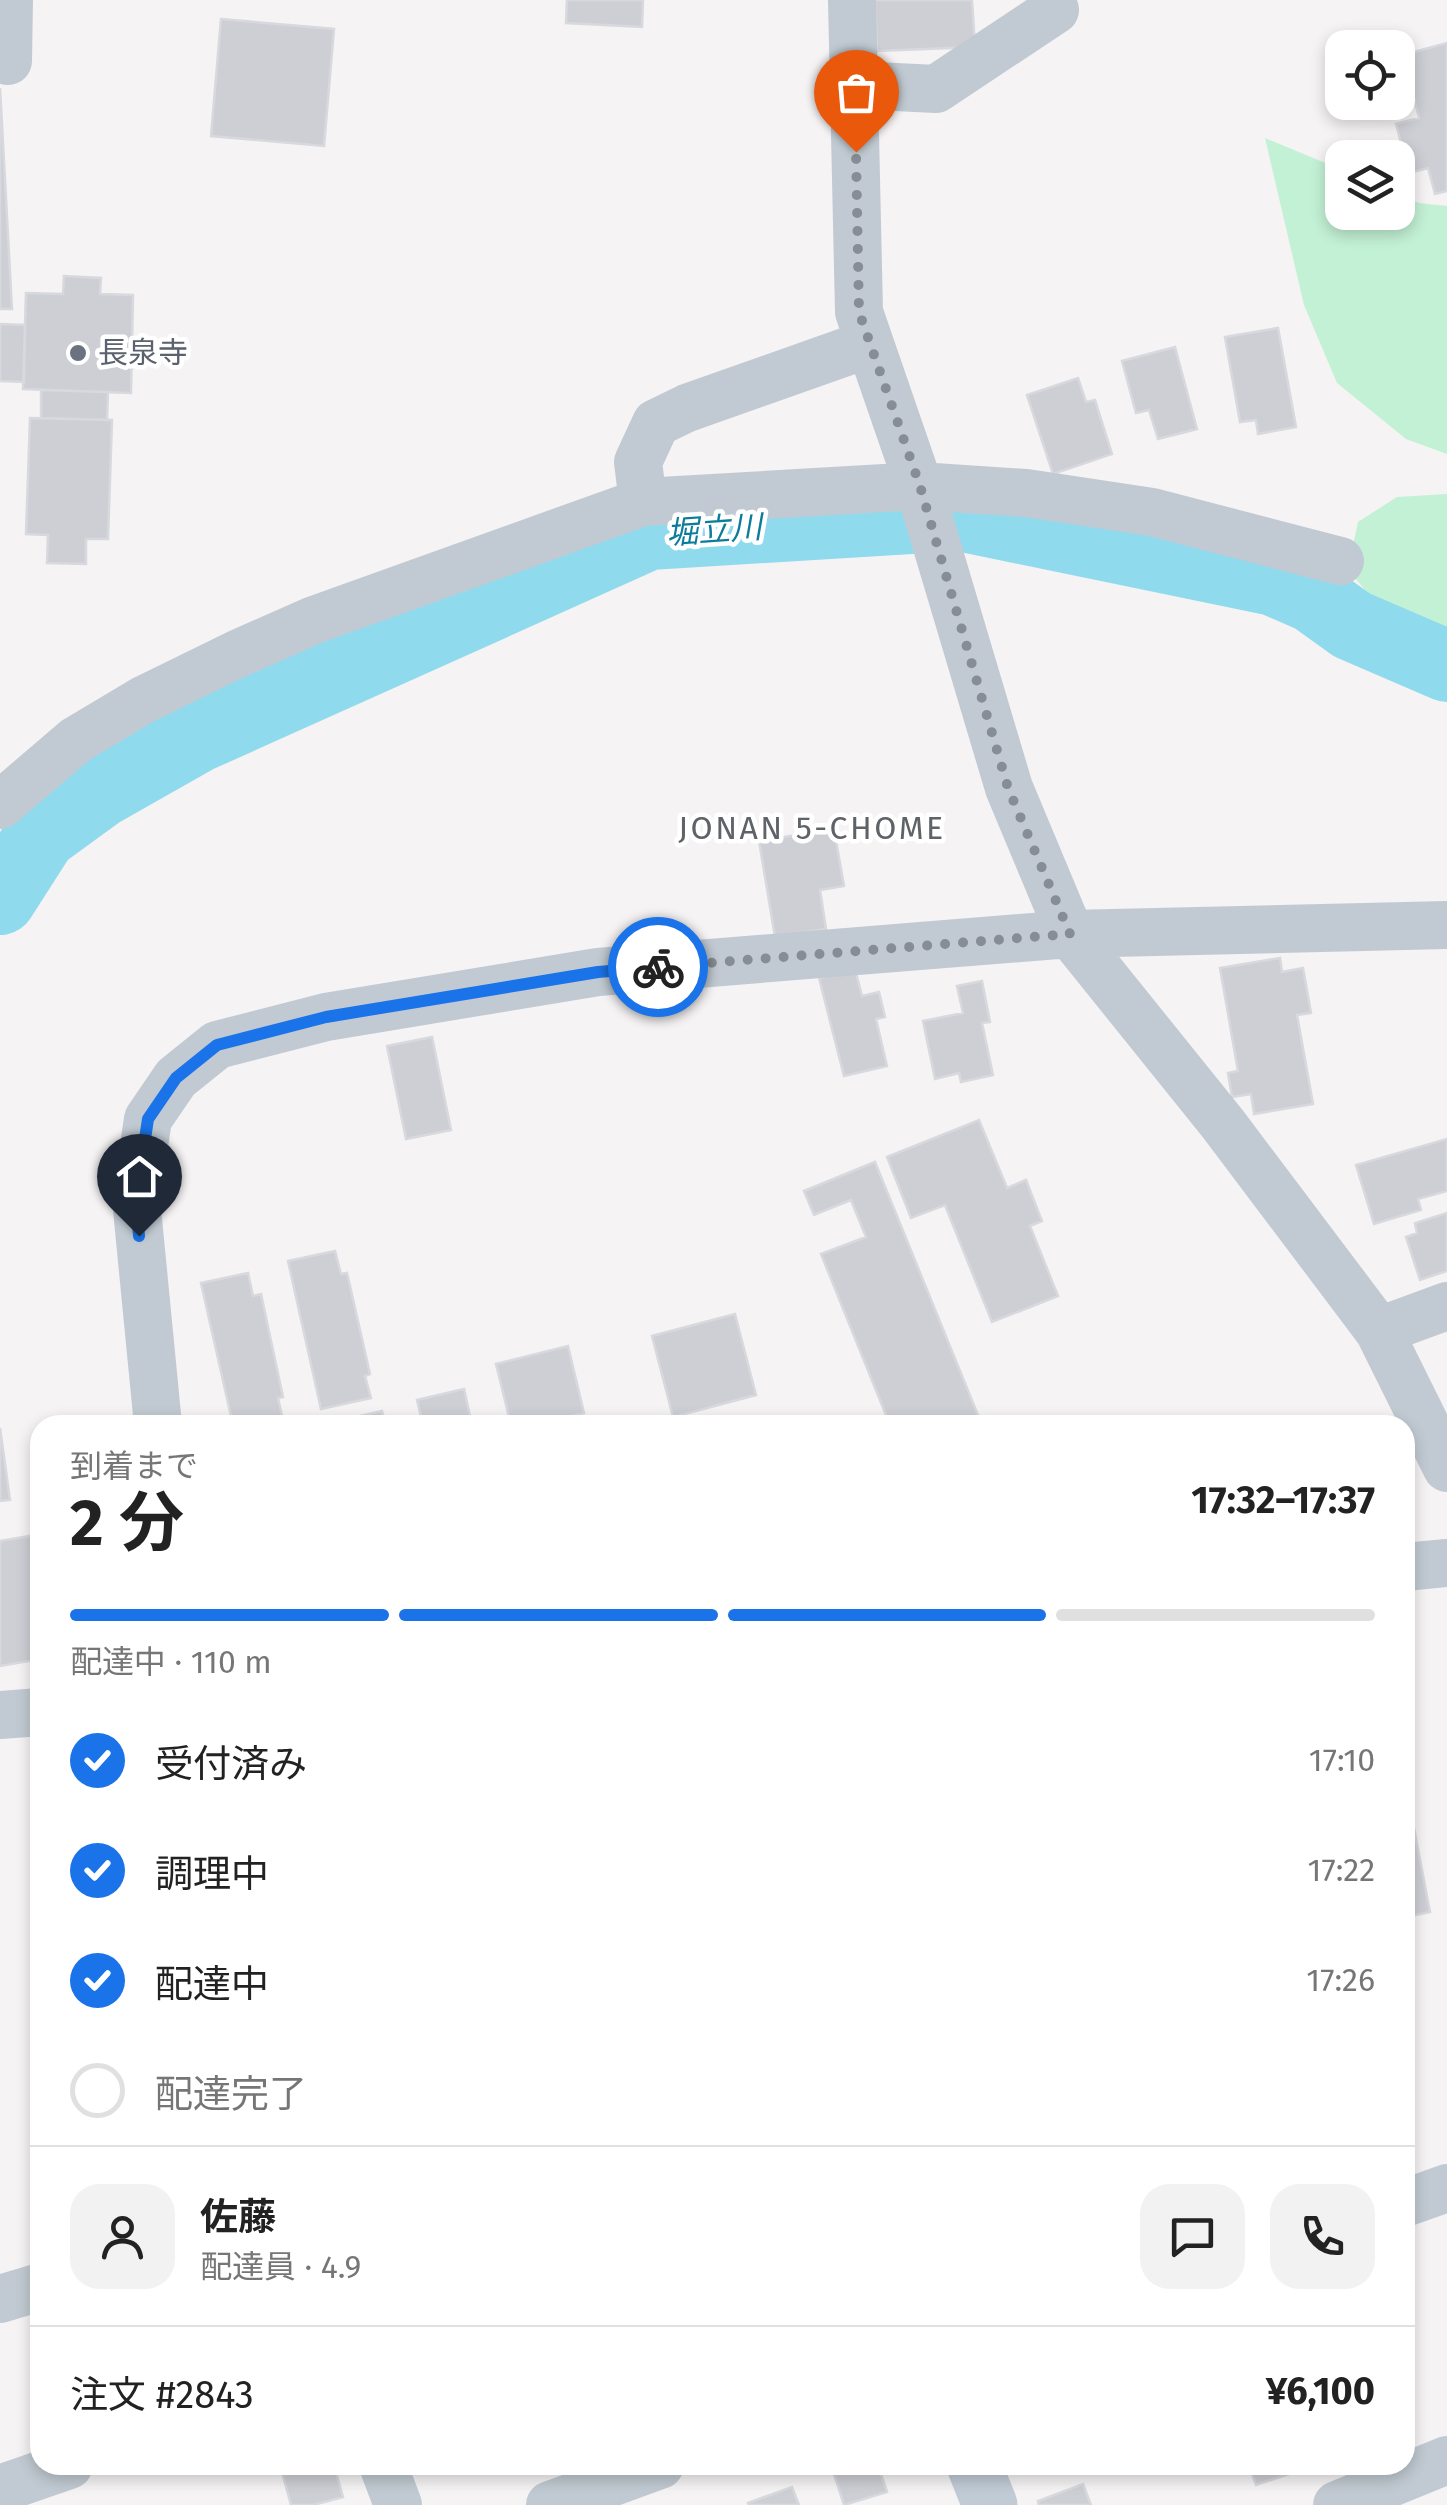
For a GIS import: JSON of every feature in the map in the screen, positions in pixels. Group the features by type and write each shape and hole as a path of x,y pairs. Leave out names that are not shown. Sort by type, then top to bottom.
{"street":[{"path":"8,0 8,61"},
{"path":"852,0 856,287 868,344 922,494 1008,788 1070,934 1223,1124 1378,1332 1447,1468"},
{"path":"855,84 936,89 1056,10"},
{"path":"644,502 638,462 656,423 686,408 868,344"},
{"path":"0,805 76,740 143,700 237,654 314,620 644,502 1026,493 1152,512 1340,561"},
{"path":"157,1415 136,1199 148,1119 176,1078 217,1045 326,1017 598,972 1070,934 1447,925"},
{"path":"1378,1332 1447,1306"},
{"path":"1415,1566 1447,1563"},
{"path":"0,1715 30,1713"},
{"path":"1415,2199 1447,2188"},
{"path":"0,2299 30,2290"},
{"path":"1415,2473 1447,2460"},
{"path":"3,2476 30,2472"},
{"path":"388,2475 398,2505"},
{"path":"550,2505 632,2475"},
{"path":"978,2475 990,2505"},
{"path":"1337,2505 1410,2475"}],"green space":[{"path":"1265,138 1325,163 1325,230 1415,230 1415,201 1447,206 1447,454 1406,439 1337,383 1304,305"},
{"path":"1447,494 1447,637 1389,620 1348,569 1358,522 1397,497"}],"building":[{"path":"567,0 643,0 642,27 566,23"},
{"path":"875,0 972,0 975,47 877,51"},
{"path":"221,19 334,29 324,146 211,136"},
{"path":"1447,43 1447,191 1435,194 1428,168 1415,171 1415,140 1400,140 1396,124 1419,118 1415,102 1415,52"},
{"path":"0,88 12,309 0,309"},
{"name":"長泉寺","path":"64,276 101,278 100,294 133,295 131,393 23,389 26,293 63,294"},
{"path":"0,324 25,325 24,382 0,381"},
{"path":"1278,328 1296,427 1258,434 1256,420 1240,422 1225,337"},
{"path":"1175,347 1197,429 1158,439 1149,410 1136,413 1122,361"},
{"path":"1078,378 1086,402 1095,400 1112,454 1053,474 1027,395"},
{"path":"41,390 108,392 107,420 41,418"},
{"path":"30,418 112,420 108,539 86,539 86,564 47,563 48,535 26,534"},
{"path":"834,829 844,886 820,890 826,929 775,937 759,841"},
{"path":"1280,958 1282,972 1303,968 1311,1013 1297,1015 1313,1104 1254,1114 1251,1094 1232,1097 1228,1073 1238,1071 1220,968"},
{"path":"855,969 862,996 879,992 885,1017 876,1019 887,1066 844,1076 819,978"},
{"path":"982,981 990,1022 982,1023 993,1075 961,1082 959,1073 935,1079 923,1021 963,1013 957,986"},
{"path":"432,1037 451,1130 406,1139 387,1046"},
{"path":"979,1120 1007,1188 1026,1180 1042,1221 1030,1226 1058,1296 992,1322 945,1205 911,1218 887,1157"},
{"path":"1447,1139 1447,1191 1418,1199 1421,1210 1374,1224 1356,1165"},
{"path":"875,1162 978,1415 886,1415 821,1254 866,1237 851,1200 814,1215 804,1191"},
{"path":"1447,1213 1447,1271 1420,1280 1406,1237 1417,1233 1415,1223"},
{"path":"335,1251 341,1274 347,1273 370,1374 365,1376 371,1398 321,1409 288,1261"},
{"path":"248,1273 253,1296 261,1294 283,1397 278,1398 282,1415 231,1415 201,1283"},
{"path":"735,1314 756,1395 672,1415 652,1336"},
{"path":"568,1346 584,1413 509,1415 496,1364"},
{"path":"464,1389 470,1415 421,1415 417,1400"},
{"path":"0,1428 10,1500 0,1501"},
{"path":"30,1536 30,1661 0,1666 0,1541"},
{"path":"1415,1833 1430,1912 1415,1915"},
{"path":"283,2475 337,2475 343,2497 313,2505 291,2505"},
{"path":"834,2475 881,2475 887,2492 844,2505"},
{"path":"1252,2475 1286,2475 1256,2485"},
{"path":"1083,2484 1091,2505 1039,2505 1038,2501"},
{"path":"792,2487 799,2505 748,2503"}],"waterway":[{"name":"堀立川","path":"0,899 41,835 100,792 197,737 649,534 959,515 1274,580 1313,597 1352,625 1447,666"}],"way so far":[{"path":"658,967 1070,934 1008,788 940,566 920,486 859,312 856,152"}],"place":[{"name":"長泉寺","path":"78,353"}],"district":[{"name":"JONAN 5-CHOME","path":"812,828"}],"route":[{"path":"139,1236 136,1199 148,1119 176,1078 217,1045 326,1017 598,972 658,967"}]}
